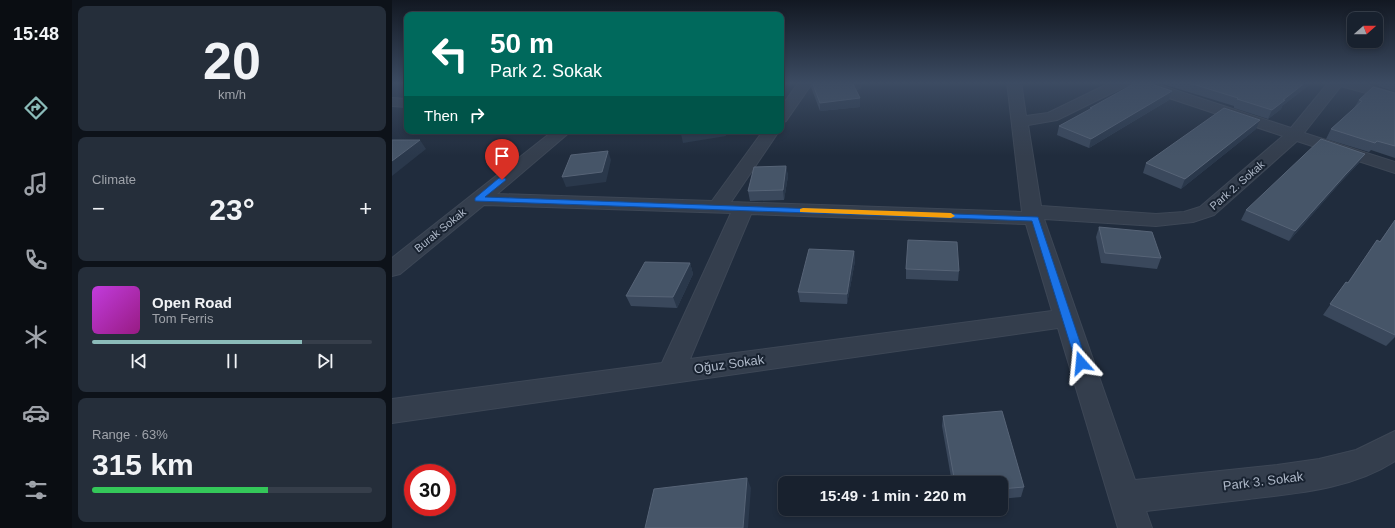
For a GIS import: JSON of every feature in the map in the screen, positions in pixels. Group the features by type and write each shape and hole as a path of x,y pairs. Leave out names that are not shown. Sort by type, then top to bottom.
{"street":[{"path":"1018,107 1034,215 1135,528"},
{"path":"1020,122 1052,117 1073,107"},
{"path":"1209,107 1395,168"},
{"name":"Park 2. Sokak","path":"478,200 743,209 1034,215 1171,220 1197,215 1207,211 1294,135 1318,107"},
{"name":"Burak Sokak","path":"397,261 478,200 559,134"},
{"path":"717,208 769,134"},
{"path":"670,372 743,209"},
{"name":"Oğuz Sokak","path":"392,411 1067,318"},
{"name":"Park 3. Sokak","path":"1125,497 1282,480 1325,473 1363,462 1395,445"}],"building":[{"path":"1092,107 1146,107 1091,139 1059,126 1092,108 1090,108"},
{"path":"1261,107 1276,107 1272,110"},
{"path":"1356,107 1395,107 1395,146 1377,141 1375,143 1331,129"},
{"path":"1224,108 1260,120 1185,179 1146,163"},
{"path":"1321,139 1365,154 1295,231 1246,210"},
{"path":"392,140 420,140 392,161"},
{"path":"608,151 602,172 562,177 571,155"},
{"path":"786,166 783,190 748,191 754,167"},
{"path":"1395,220 1395,335 1330,304 1346,282 1348,283 1377,240 1380,242"},
{"path":"1099,227 1152,232 1161,258 1105,253"},
{"path":"908,240 957,242 959,271 906,269"},
{"path":"809,249 854,251 847,294 798,292"},
{"path":"645,262 690,263 673,297 626,296"},
{"path":"1002,411 1024,487 1008,488 1008,476 954,476 943,416"},
{"path":"747,478 743,528 645,528 654,489"}],"slow traffic":[{"path":"803,211 951,216"}],"route":[{"path":"502,180 478,200 1035,218 1081,363"}]}
